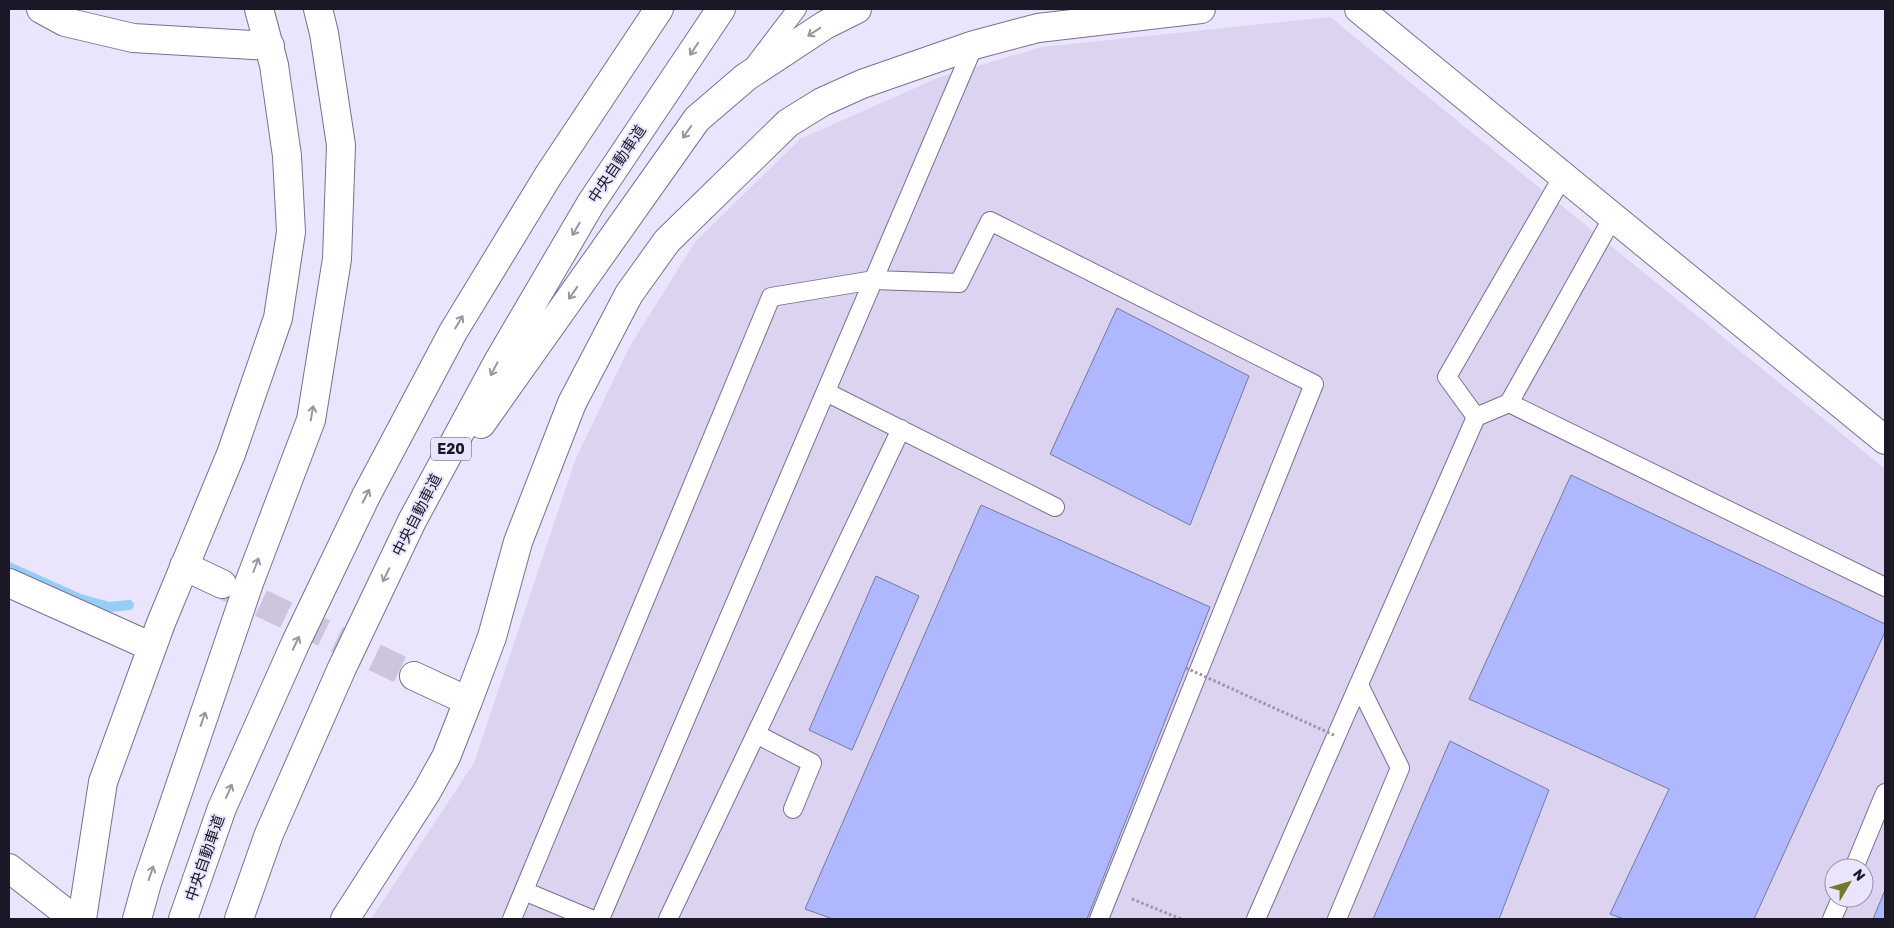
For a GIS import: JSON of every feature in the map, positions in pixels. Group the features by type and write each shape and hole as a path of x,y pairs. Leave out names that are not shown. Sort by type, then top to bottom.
{"main road":[{"path":"41,9 65,22 132,38 270,46"},
{"path":"82,919 103,782 152,647 231,454 278,318 291,232 287,156 270,46 259,9"},
{"path":"137,919 147,883 249,583 311,420 337,259 341,145 324,33 318,9"},
{"name":"中央自動車道","path":"183,919 222,808 296,642 366,496 453,332 548,176 659,9"},
{"name":"中央自動車道","path":"238,919 277,817 342,668 412,521 499,360 591,202 721,9"},
{"path":"412,521 697,119 746,77 825,25 857,9"},
{"path":"345,919 426,794 446,757 492,637 518,542 572,403 629,294 667,241 788,123 822,102 862,84 974,44 1038,28 1201,9"},
{"path":"1359,9 1885,440"},
{"path":"184,566 222,584"},
{"path":"9,583 152,647"},
{"path":"414,676 468,701"},
{"path":"9,868 74,919"}],"lane":[{"path":"746,77 797,9"},
{"path":"600,919 974,44"},
{"path":"1476,417 1447,377 1564,176"},
{"path":"1256,919 1476,417 1508,403 1613,217"},
{"path":"512,919 771,297 874,280 960,283 990,221 1314,384 1100,919"},
{"path":"826,392 1055,506"},
{"path":"1508,403 1885,588"},
{"path":"668,919 901,429"},
{"path":"1337,919 1400,768 1359,685"},
{"path":"756,734 812,763 793,809"},
{"path":"1858,858 1885,793"},
{"path":"524,891 580,917"}],"path":[{"path":"1186,668 1336,736"},
{"path":"1111,890 1181,919"}],"shaded area":[{"path":"1330,17 1885,469 1885,919 371,919 474,763 576,458 630,346 695,242 800,139 940,77 1042,47"}],"building":[{"path":"1117,308 1249,376 1190,525 1050,454"},
{"path":"1571,475 1885,624 1885,632 1754,919 1624,919 1610,914 1669,789 1469,699"},
{"path":"981,505 1210,607 1087,919 833,919 805,909"},
{"path":"876,576 919,596 852,750 809,730"},
{"path":"1450,741 1549,790 1499,919 1373,919"},
{"path":"1885,890 1885,919 1873,919"}],"waterway":[{"path":"9,567 80,599 109,607 129,605"}],"tunnel":[{"path":"223,585 414,676"}]}
